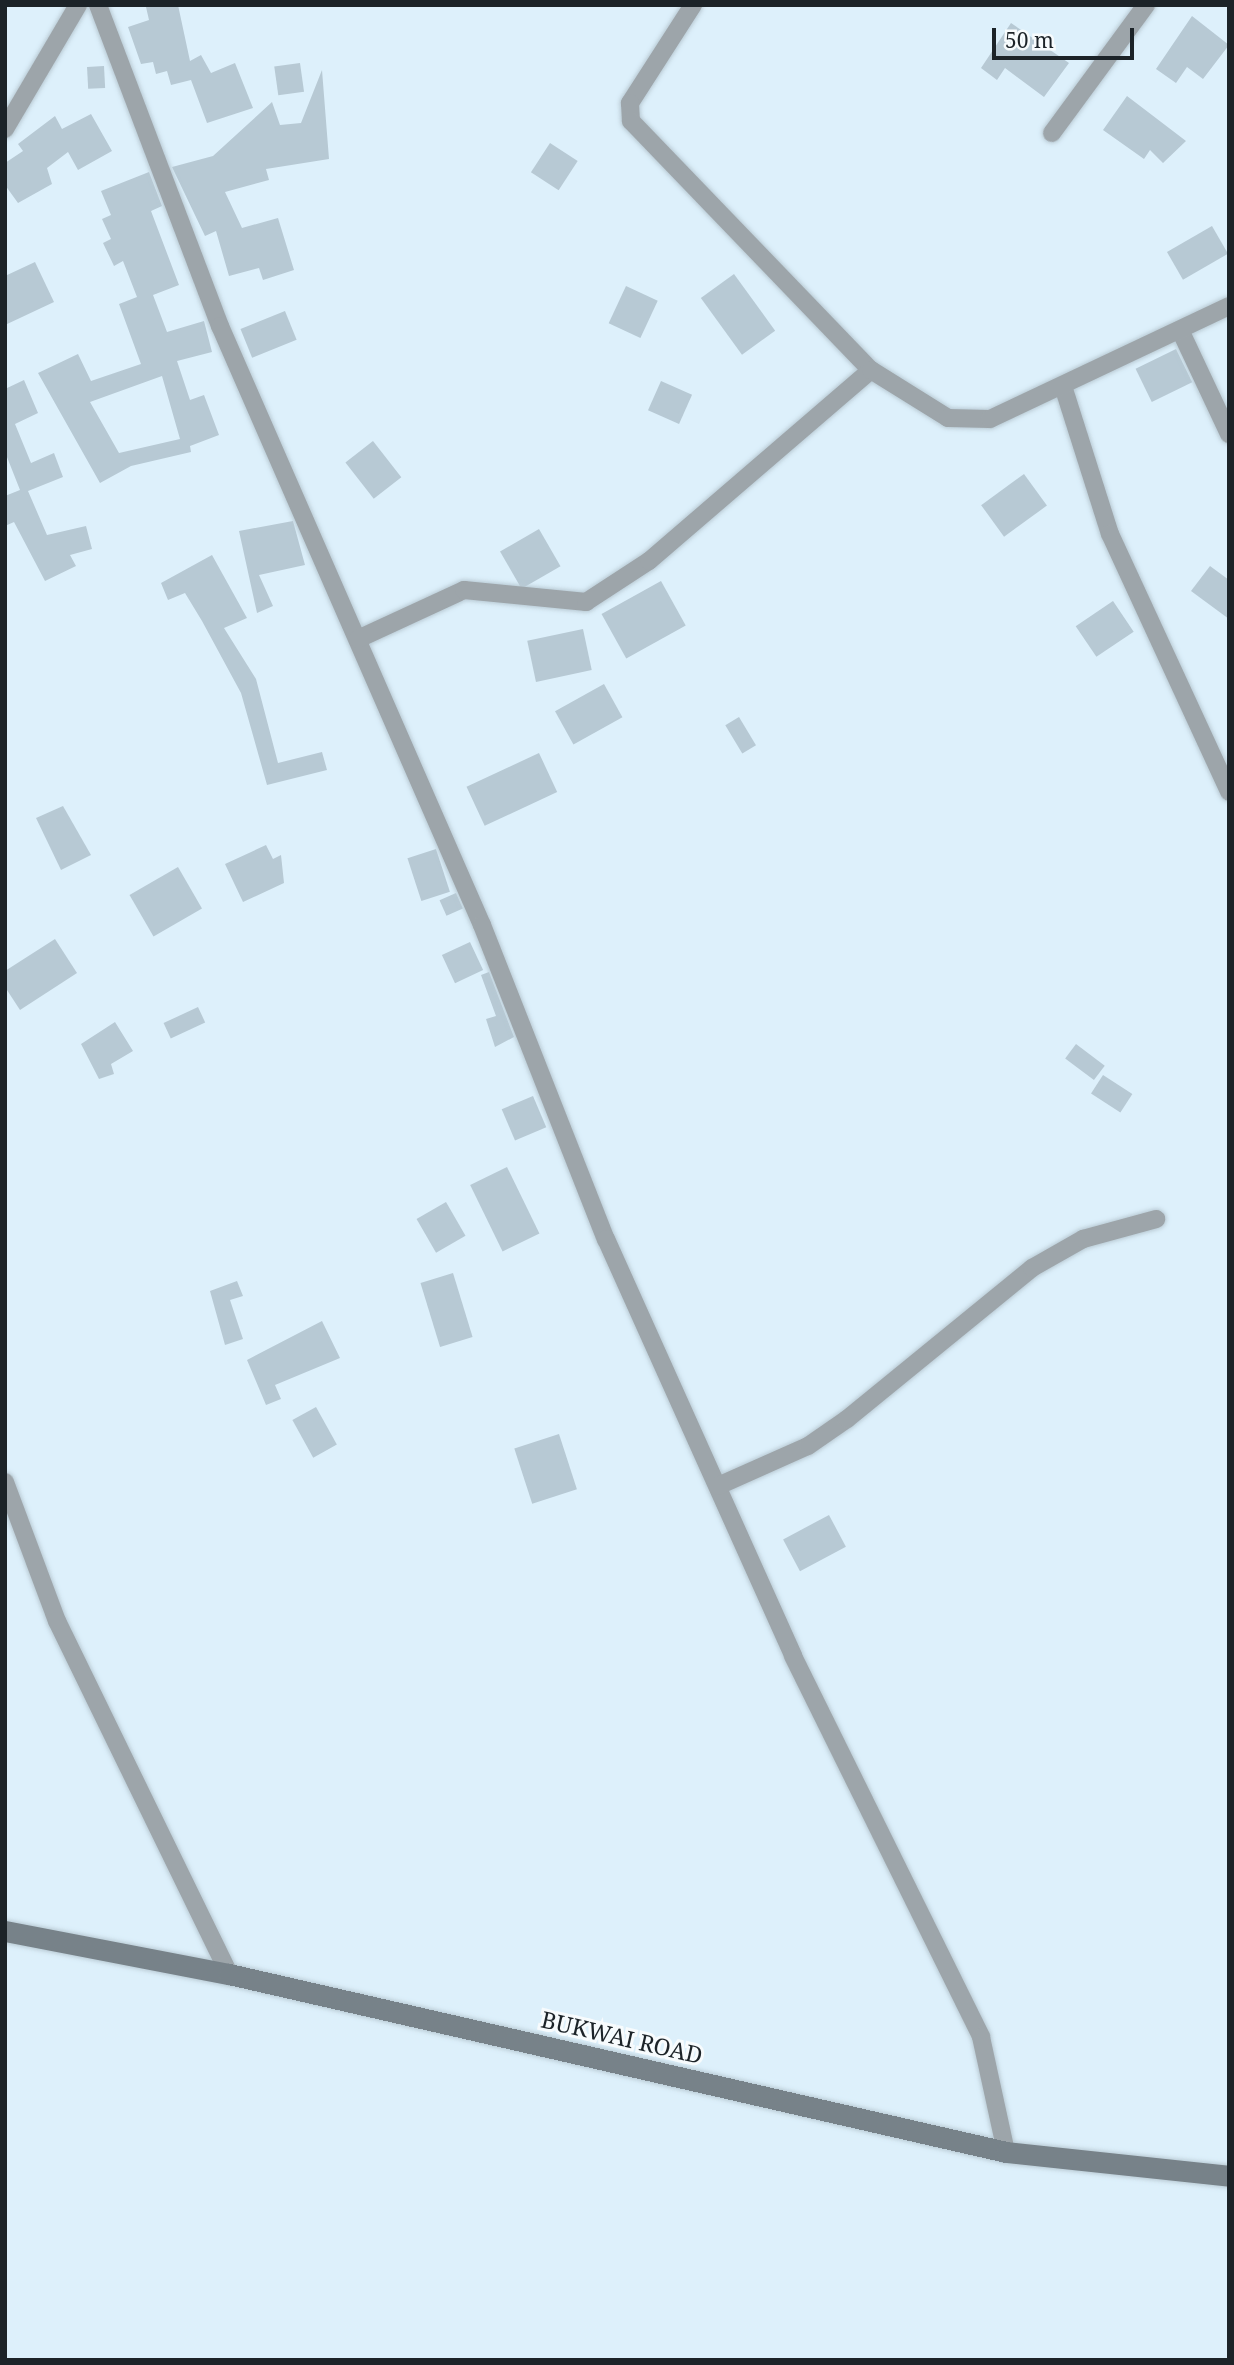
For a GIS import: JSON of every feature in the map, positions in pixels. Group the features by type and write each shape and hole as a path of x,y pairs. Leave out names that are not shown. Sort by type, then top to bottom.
{"street":[{"path":"5,130 78,5"},
{"path":"97,5 220,326 482,925 606,1239 867,1812 981,2038 1006,2152"},
{"path":"694,5 631,103 631,121 871,370 948,418 990,419 1181,332 1229,306"},
{"path":"1052,133 1146,5"},
{"path":"1181,332 1229,434"},
{"path":"358,639 464,590 562,605 586,602 649,561 871,370"},
{"path":"1063,386 1110,534 1220,761 1229,792"},
{"path":"718,1486 808,1446 1032,1268 1083,1239 1156,1219"},
{"path":"5,1482 74,1657 229,1975"},
{"name":"BUKWAI ROAD","path":"5,1931 229,1975 1006,2152 1229,2176"}],"building":[{"path":"178,5 190,61 201,55 211,73 235,63 253,108 207,123 191,80 171,85 167,71 156,74 153,62 141,64 128,27 149,20 146,7"},
{"path":"1192,16 1229,45 1203,79 1187,67 1176,83 1156,69"},
{"path":"1011,23 1069,63 1044,97 1005,68 997,80 981,68"},
{"path":"300,63 304,92 278,95 274,67"},
{"path":"104,66 105,88 88,89 87,67"},
{"path":"322,70 329,159 266,169 269,180 225,192 242,228 278,218 294,270 263,280 259,268 229,276 216,231 205,236 172,167 213,156 272,102 280,125 301,123"},
{"path":"1127,96 1186,141 1163,163 1150,150 1144,159 1103,130"},
{"path":"91,114 112,151 78,170 68,152 47,168 52,184 18,203 5,185 5,163 23,151 18,144 55,116 62,129"},
{"path":"550,143 578,161 559,190 531,172"},
{"path":"149,172 162,206 151,211 179,285 153,295 167,332 204,321 212,352 177,361 190,400 204,395 219,435 190,446 191,452 131,466 100,483 38,373 78,354 91,381 141,364 119,304 137,297 123,261 114,266 103,243 111,239 102,219 111,215 101,191","holes":["162,376 180,439 119,453 90,402"]},
{"path":"1212,226 1228,254 1183,280 1167,252"},
{"path":"35,262 54,302 5,325 5,276"},
{"path":"734,274 775,331 742,355 701,298"},
{"path":"626,286 658,301 640,338 609,323"},
{"path":"285,311 297,340 252,358 240,329"},
{"path":"1176,349 1192,382 1152,402 1136,369"},
{"path":"24,380 38,413 15,424 31,463 54,453 63,477 28,491 47,535 86,526 92,549 70,555 76,566 45,581 14,522 5,526 5,496 20,490 5,452 5,389"},
{"path":"661,381 692,395 679,424 648,410"},
{"path":"373,441 401,477 374,499 345,463"},
{"path":"1024,474 1047,506 1004,537 981,505"},
{"path":"293,521 305,565 259,575 273,606 257,613 239,531"},
{"path":"539,529 560,566 522,589 500,552"},
{"path":"212,555 247,618 224,628 256,679 278,763 322,752 327,770 267,785 241,693 185,593 168,600 161,583"},
{"path":"1210,566 1229,580 1229,619 1191,591"},
{"path":"661,581 686,626 626,659 602,614"},
{"path":"1113,601 1134,632 1096,657 1076,626"},
{"path":"583,629 592,670 536,682 527,641"},
{"path":"604,684 622,717 573,744 555,711"},
{"path":"739,717 756,745 742,754 725,725"},
{"path":"539,753 557,792 485,826 466,787"},
{"path":"63,806 91,855 61,870 36,818"},
{"path":"266,845 273,859 281,855 284,883 243,902 225,864"},
{"path":"436,849 450,892 421,901 407,858"},
{"path":"178,867 202,909 154,937 130,895"},
{"path":"456,893 463,909 446,916 440,900"},
{"path":"55,939 77,973 20,1010 5,987 5,971"},
{"path":"470,942 483,970 455,983 442,955"},
{"path":"489,972 514,1037 495,1047 486,1019 496,1016 481,975"},
{"path":"198,1007 205,1022 171,1038 164,1023"},
{"path":"115,1022 133,1051 111,1064 114,1074 99,1079 81,1044"},
{"path":"1076,1044 1105,1066 1094,1080 1065,1058"},
{"path":"1103,1075 1132,1094 1120,1113 1091,1093"},
{"path":"533,1096 546,1127 515,1141 502,1109"},
{"path":"507,1167 539,1234 503,1251 470,1185"},
{"path":"446,1202 466,1236 436,1253 417,1219"},
{"path":"453,1273 473,1337 440,1347 420,1283"},
{"path":"237,1281 243,1296 230,1300 243,1339 225,1345 210,1291"},
{"path":"322,1321 340,1358 275,1385 281,1399 266,1405 247,1360"},
{"path":"316,1407 337,1445 313,1458 292,1420"},
{"path":"559,1434 577,1489 532,1504 514,1449"},
{"path":"829,1515 846,1547 800,1571 783,1539"}]}
